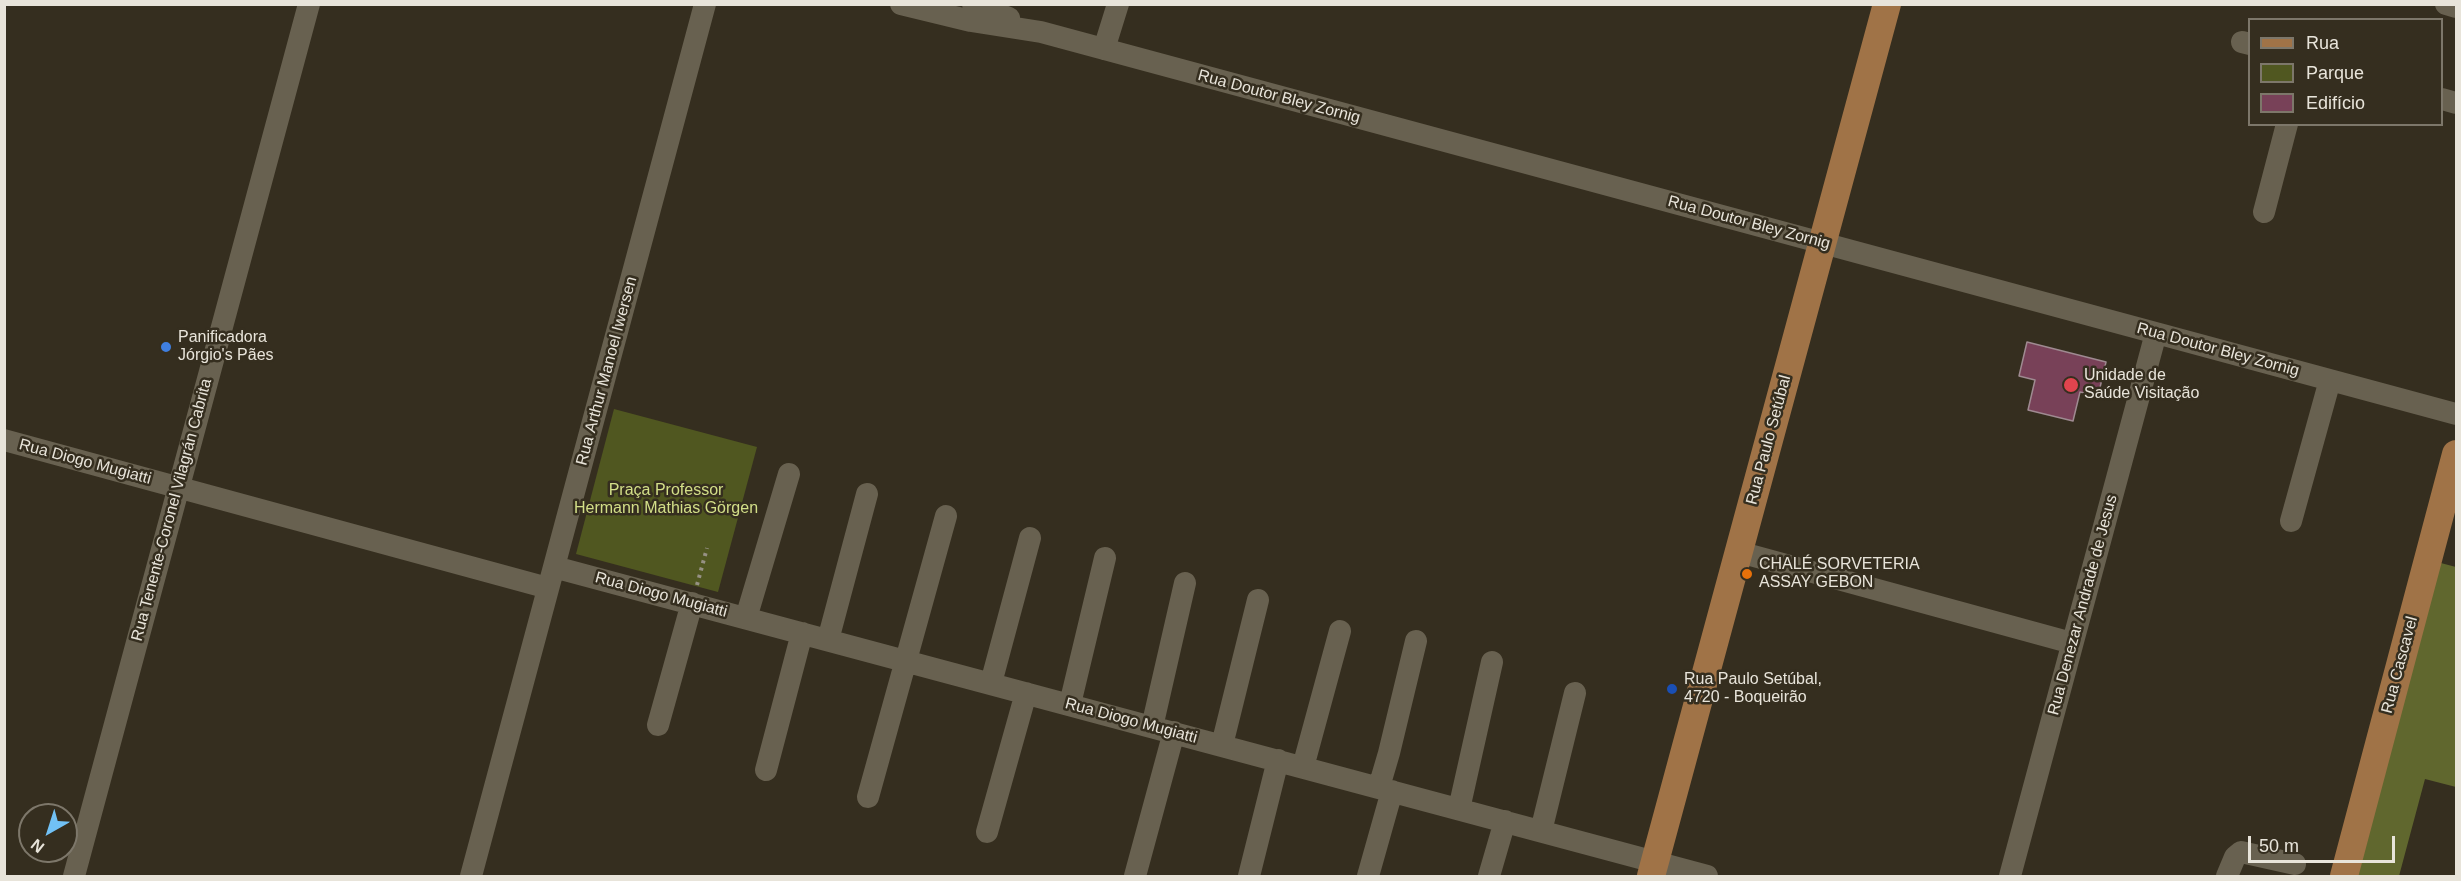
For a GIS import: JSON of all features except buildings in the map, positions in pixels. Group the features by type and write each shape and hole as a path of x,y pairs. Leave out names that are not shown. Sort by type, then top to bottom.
{"main road":[{"name":"Rua Paulo Setúbal","path":"1653,869 1887,4"},
{"name":"Rua Cascavel","path":"2344,876 2457,454"}],"street":[{"name":"Rua Tenente-Coronel Vilagrán Cabrita","path":"74,876 309,4"},
{"name":"Rua Arthur Manoel Iwersen","path":"471,876 705,4"},
{"name":"Rua Doutor Bley Zornig","path":"901,4 971,21 1041,32"},
{"name":"Rua Doutor Bley Zornig","path":"973,4 1041,32 1104,50 2457,414"},
{"path":"1104,50 1118,4"},
{"path":"2446,4 2457,7"},
{"path":"2264,212 2287,126"},
{"name":"Rua Denezar Andrade de Jesus","path":"2010,876 2156,333"},
{"path":"2291,521 2330,380"},
{"name":"Rua Diogo Mugiatti","path":"4,440 178,488 551,577 692,603 1505,821 1653,869 1707,876"},
{"path":"746,618 789,474"},
{"path":"828,640 867,494"},
{"path":"868,797 946,516"},
{"path":"991,683 1030,538"},
{"path":"1738,552 2072,643"},
{"path":"1070,704 1105,558"},
{"path":"1152,727 1185,583"},
{"path":"1222,745 1258,600"},
{"path":"658,725 692,603"},
{"path":"1304,767 1340,631"},
{"path":"766,770 802,633"},
{"path":"1368,876 1385,789 1389,753 1416,641"},
{"path":"1459,809 1492,662"},
{"path":"987,832 1026,693"},
{"path":"1541,831 1575,693"},
{"path":"1135,876 1174,732"},
{"path":"1249,876 1278,760"},
{"path":"1489,876 1505,821"},
{"path":"2228,876 2235,857 2241,852 2295,864"}],"path":[{"path":"692,603 707,548"}],"green space":[{"name":"Praça Professor Hermann Mathias Görgen","path":"614,409 757,447 718,592 576,554"},
{"path":"2418,557 2456,567 2456,787 2425,779 2399,876 2339,876"}],"place":[{"name":"Panificadora Jórgio's Pães","path":"166,347"},
{"name":"Unidade de Saúde Visitação","path":"2071,385"},
{"name":"CHALÉ SORVETERIA ASSAY GEBON","path":"1747,574"},
{"name":"Rua Paulo Setúbal, 4720 - Boqueirão","path":"1672,689"}]}
